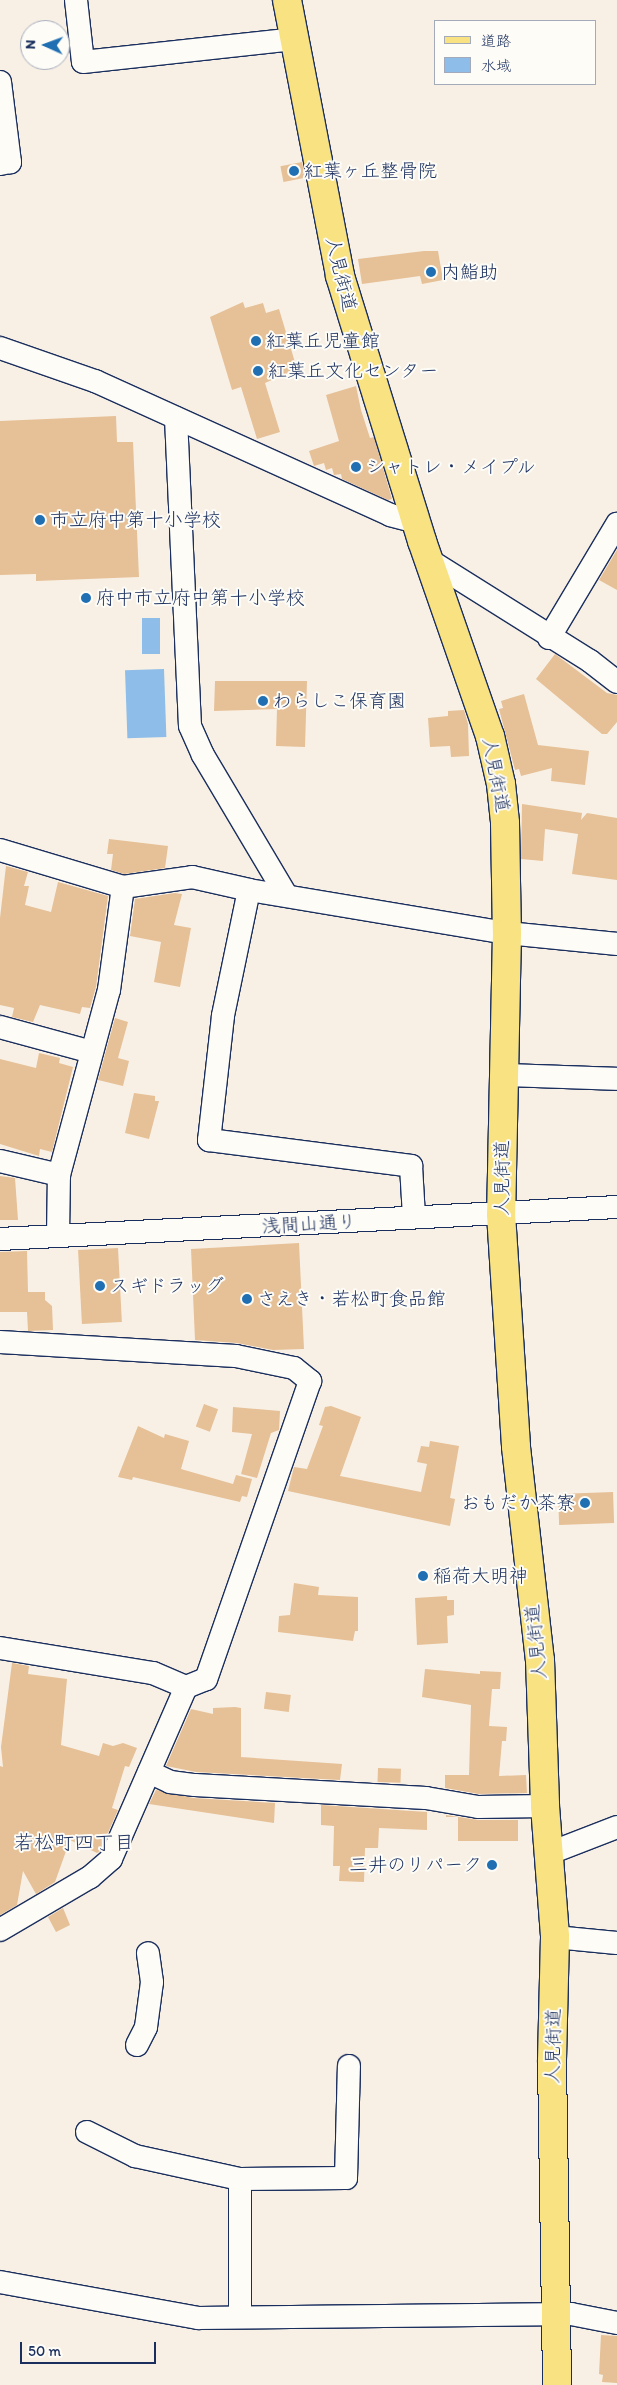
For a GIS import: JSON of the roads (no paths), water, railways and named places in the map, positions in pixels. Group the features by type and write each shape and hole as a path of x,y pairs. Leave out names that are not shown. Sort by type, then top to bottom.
{"main road":[{"name":"人見街道","path":"287,0 340,276 416,522 490,736 501,784 505,823 507,933 501,1214 516,1447 540,1660 545,1806 555,1936 552,2062 557,2385"}],"street":[{"path":"76,0 83,62 294,40"},
{"path":"0,82 10,162 0,164"},
{"path":"0,348 95,380 390,515 416,522"},
{"path":"176,418 190,726 203,755 286,894"},
{"path":"549,638 617,524"},
{"path":"430,560 549,638 590,661 617,682"},
{"path":"0,850 123,887 192,877 249,890 286,894 507,933 617,944"},
{"path":"58,1236 59,1175 109,990 123,887"},
{"path":"249,890 223,1016 209,1140 411,1166 414,1218"},
{"path":"0,1028 92,1052"},
{"path":"503,1075 617,1079"},
{"path":"0,1161 59,1175"},
{"name":"浅間山通り","path":"0,1239 617,1207"},
{"path":"0,1342 236,1356 294,1368 310,1381 206,1679 186,1687 111,1859 90,1878 0,1930"},
{"path":"0,1648 153,1673 186,1687"},
{"path":"149,1772 170,1782 195,1785 426,1798 478,1807 545,1806"},
{"path":"550,1853 617,1827"},
{"path":"555,1936 617,1943"},
{"path":"137,2045 146,2027 152,1982 148,1953"},
{"path":"87,2132 135,2156 240,2179 346,2178 349,2066"},
{"path":"240,2179 240,2316"},
{"path":"0,2282 198,2318 240,2316 556,2314 617,2323"}],"water":[{"path":"142,618 160,618 160,654 142,654"},
{"path":"164,669 166,737 127,738 125,670"}],"place":[{"name":"紅葉ヶ丘整骨院","path":"294,171"},
{"name":"内鮨助","path":"431,272"},
{"name":"紅葉丘児童館","path":"256,341"},
{"name":"紅葉丘文化センター","path":"258,371"},
{"name":"シャトレ・メイプル","path":"356,467"},
{"name":"市立府中第十小学校","path":"40,520"},
{"name":"府中市立府中第十小学校","path":"86,598"},
{"name":"わらしこ保育園","path":"263,701"},
{"name":"スギドラッグ","path":"100,1286"},
{"name":"さえき・若松町食品館","path":"247,1299"},
{"name":"おもだか茶寮","path":"585,1503"},
{"name":"稲荷大明神","path":"423,1576"},
{"name":"三井のリパーク","path":"492,1865"}],"district":[{"name":"若松町四丁目","path":"74,1842"}]}
